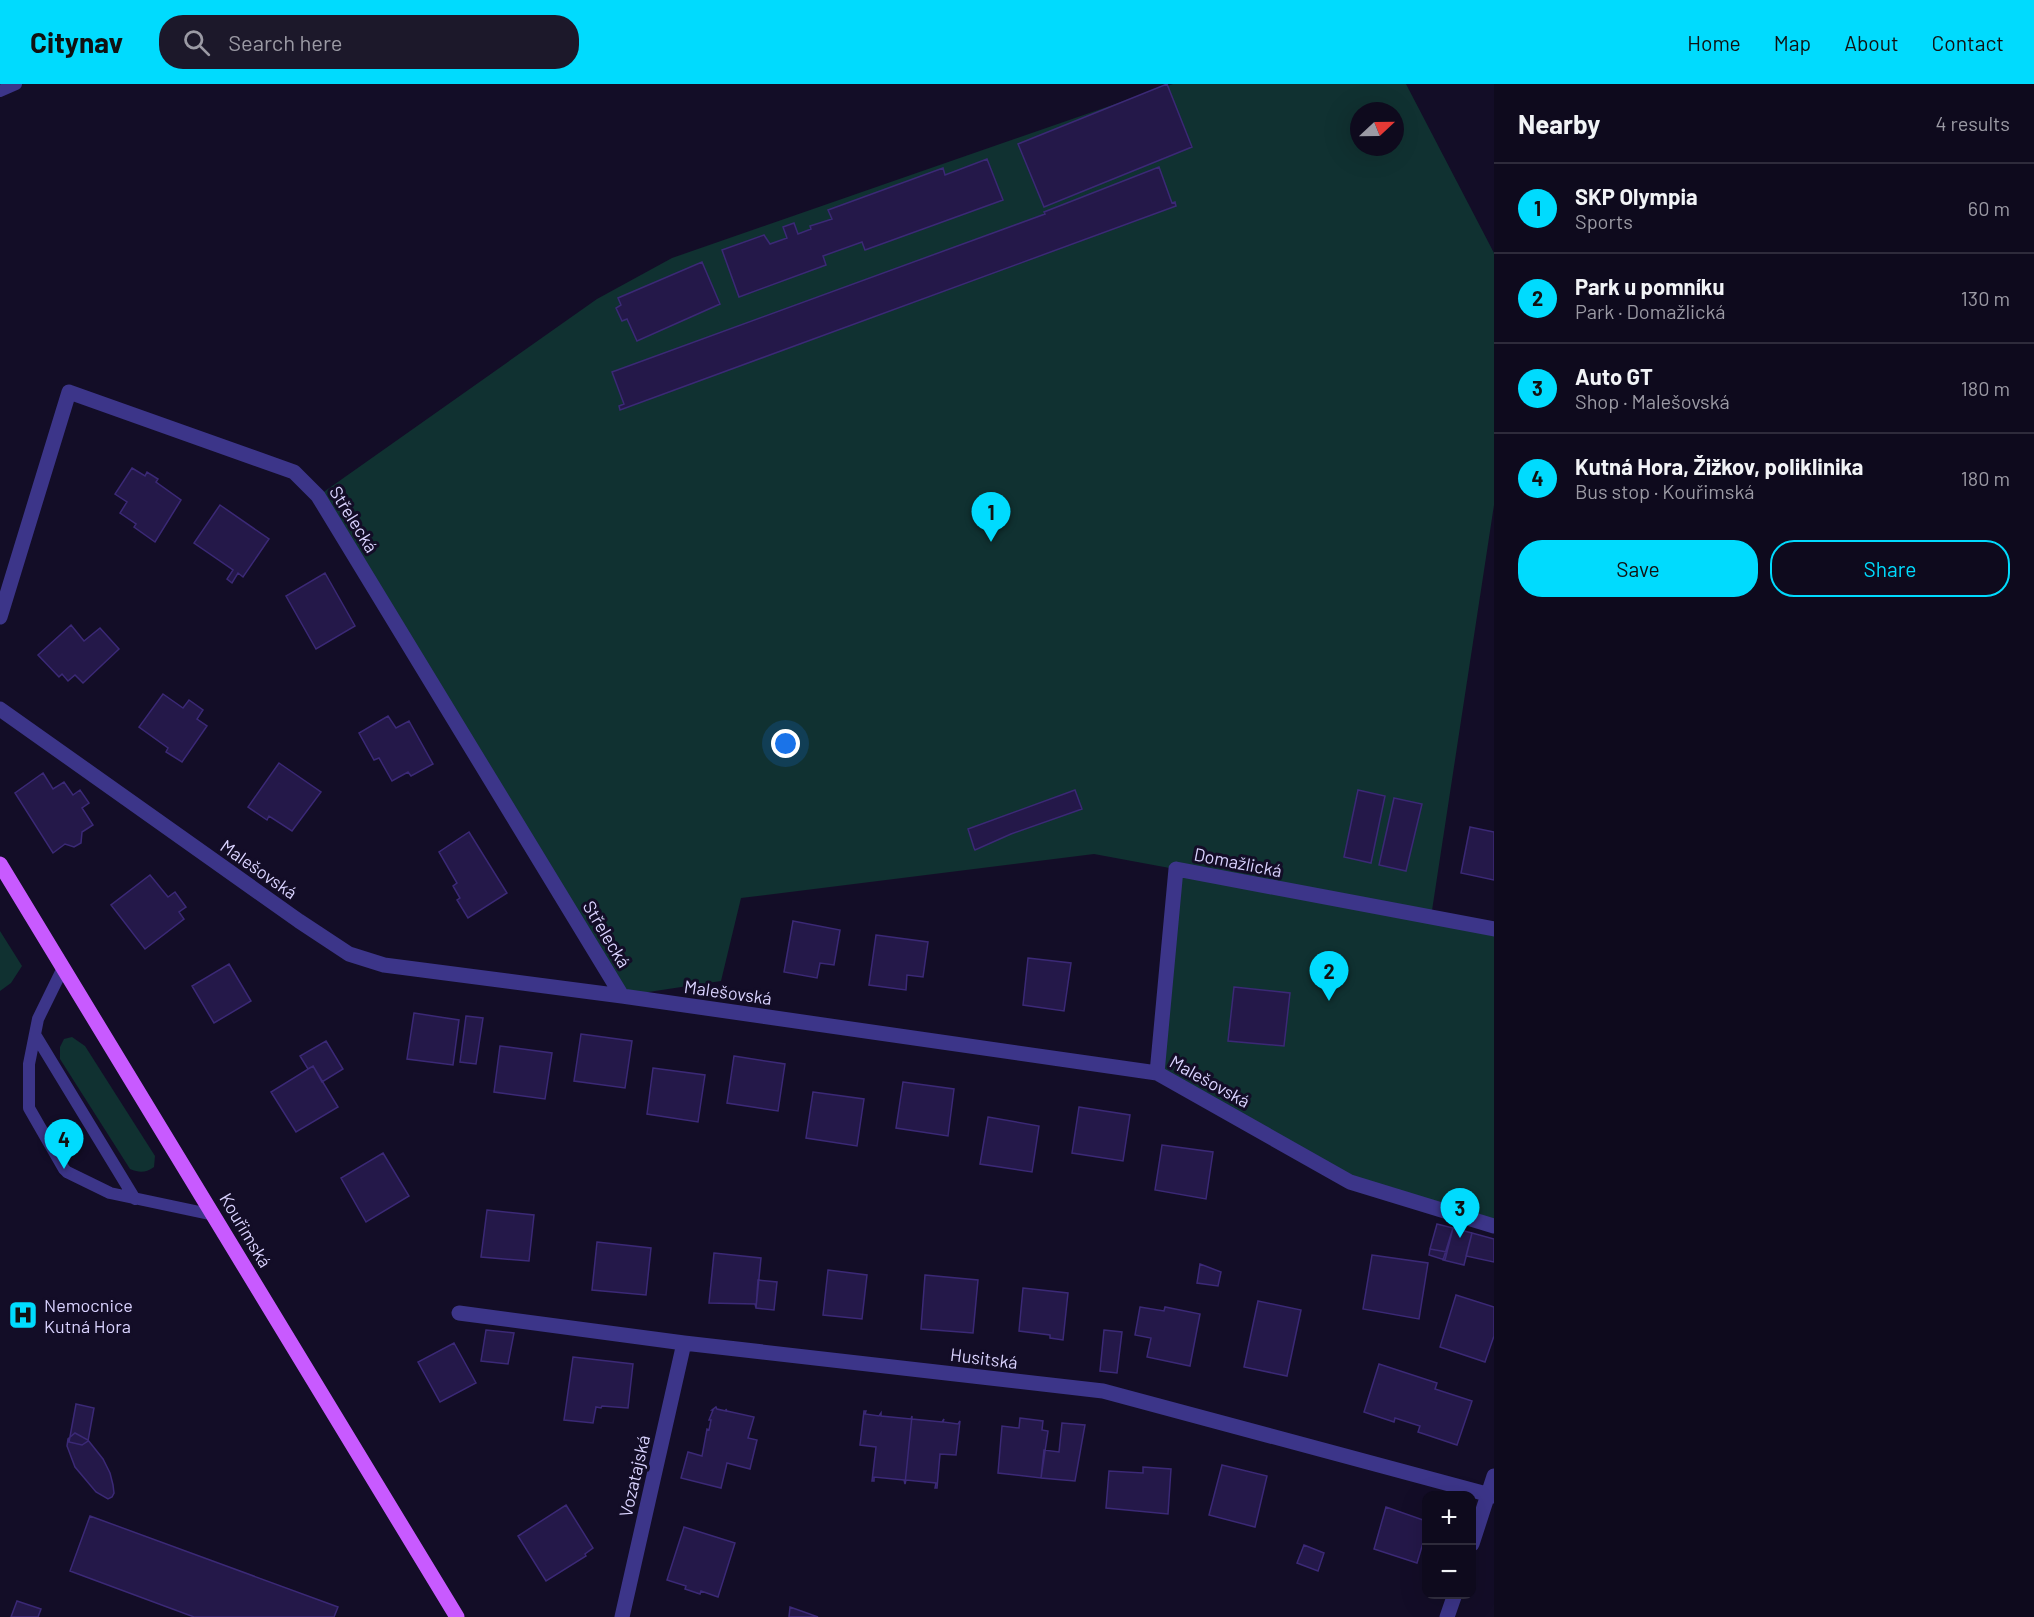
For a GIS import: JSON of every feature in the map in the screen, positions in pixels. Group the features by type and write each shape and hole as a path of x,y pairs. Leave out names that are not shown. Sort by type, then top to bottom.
{"main road":[{"name":"Kouřimská","path":"0,864 457,1617"}],"street":[{"name":"Střelecká","path":"0,617 69,392 294,472 318,496 622,996"},
{"name":"Malešovská","path":"0,709 349,954 384,965 622,996 1157,1073 1350,1182 1494,1227"},
{"name":"Domažlická","path":"1157,1073 1176,869 1494,929"},
{"name":"Husitská","path":"459,1313 684,1343 1103,1391 1491,1494"},
{"name":"Vozatajská","path":"622,1617 684,1343"},
{"path":"1476,1533 1491,1494 1494,1476"},
{"path":"1447,1617 1453,1599"}],"lane":[{"path":"63,968 38,1019 29,1064 29,1108 64,1169 67,1173 110,1193 214,1215"},
{"path":"36,1036 135,1198"}],"green space":[{"path":"1173,84 1406,84 1494,253 1494,505 1431,917 1494,929 1494,1226 1350,1182 1157,1073 1175,869 1094,854 741,898 721,981 622,996 318,496 597,299 672,258"},
{"path":"0,931 22,966 11,983 0,991"},
{"path":"72,1037 85,1046 155,1156 154,1167 151,1169 142,1172 130,1169 60,1059 60,1047 64,1039"}],"building":[{"path":"1167,84 1192,147 1044,207 1018,144"},
{"path":"987,159 1003,200 865,250 862,242 823,256 826,265 739,297 722,250 764,235 770,244 787,238 783,227 794,223 798,234 811,229 810,226 832,219 828,210 943,168 945,175"},
{"path":"1159,167 1172,203 1175,202 1176,206 620,410 619,406 624,404 612,372 1045,214 1044,212"},
{"path":"702,262 720,304 637,341 627,319 622,321 616,308 621,305 618,298"},
{"path":"132,468 145,476 147,472 158,479 156,482 181,500 155,542 134,527 136,524 120,513 127,502 115,494"},
{"path":"220,505 269,539 243,577 238,573 232,583 227,579 233,570 194,543"},
{"path":"325,573 355,626 316,649 286,596"},
{"path":"71,625 84,641 100,628 119,649 83,683 75,675 68,681 62,674 59,677 38,655"},
{"path":"163,694 183,708 189,700 203,710 197,719 207,726 182,762 166,752 168,748 139,727"},
{"path":"388,716 396,728 409,721 433,764 411,776 408,772 392,781 379,758 374,760 359,733"},
{"path":"279,763 321,792 292,831 269,816 267,820 248,807"},
{"path":"43,773 53,789 64,782 73,795 80,790 89,803 82,808 93,825 82,832 81,843 74,847 65,844 53,853 15,793"},
{"path":"1075,790 1082,809 1011,834 975,850 968,829"},
{"path":"1358,790 1385,796 1371,863 1344,857"},
{"path":"1394,798 1422,804 1406,871 1379,865"},
{"path":"1470,827 1494,832 1494,880 1461,873"},
{"path":"469,832 507,893 468,918 457,900 460,898 453,886 457,883 439,852"},
{"path":"150,875 168,897 175,892 186,907 179,912 184,919 145,949 111,905"},
{"path":"793,921 840,930 834,965 820,963 817,978 784,972"},
{"path":"876,935 928,942 923,977 907,975 906,990 869,985"},
{"path":"1028,958 1071,963 1064,1011 1023,1005"},
{"path":"229,964 251,1001 214,1023 192,986"},
{"path":"1234,987 1290,993 1284,1046 1228,1041"},
{"path":"414,1013 459,1020 453,1065 407,1059"},
{"path":"466,1016 483,1018 476,1064 460,1062"},
{"path":"581,1034 632,1041 625,1088 574,1081"},
{"path":"326,1041 343,1069 322,1082 313,1066 308,1069 300,1056"},
{"path":"500,1046 552,1053 545,1099 494,1092"},
{"path":"734,1056 785,1064 778,1111 727,1103"},
{"path":"313,1066 338,1107 296,1132 271,1092"},
{"path":"653,1068 705,1075 698,1122 647,1114"},
{"path":"903,1082 954,1089 948,1136 896,1128"},
{"path":"813,1092 864,1099 857,1146 806,1138"},
{"path":"1079,1107 1130,1115 1123,1161 1072,1153"},
{"path":"988,1117 1039,1126 1032,1172 980,1164"},
{"path":"1162,1145 1213,1152 1206,1199 1155,1190"},
{"path":"383,1153 409,1196 366,1222 341,1178"},
{"path":"487,1210 534,1215 529,1261 481,1257"},
{"path":"1437,1224 1453,1228 1447,1252 1430,1249"},
{"path":"1453,1228 1472,1233 1464,1265 1443,1260"},
{"path":"1472,1233 1494,1239 1494,1262 1466,1256"},
{"path":"597,1242 651,1248 646,1295 592,1290"},
{"path":"1430,1249 1447,1252 1445,1260 1429,1255"},
{"path":"714,1253 761,1258 756,1308 755,1304 709,1303"},
{"path":"1372,1255 1428,1263 1419,1319 1363,1309"},
{"path":"1200,1264 1221,1272 1218,1286 1197,1283"},
{"path":"828,1270 867,1275 862,1319 823,1315"},
{"path":"925,1275 978,1280 973,1333 921,1329"},
{"path":"758,1280 777,1282 774,1310 756,1308"},
{"path":"1023,1288 1068,1293 1063,1340 1050,1338 1050,1335 1019,1331"},
{"path":"1456,1295 1494,1307 1494,1336 1485,1362 1440,1347"},
{"path":"1258,1301 1301,1310 1287,1376 1244,1367"},
{"path":"1140,1307 1164,1311 1165,1307 1200,1314 1190,1366 1147,1357 1151,1338 1135,1335"},
{"path":"486,1330 514,1333 508,1364 481,1361"},
{"path":"1104,1330 1122,1332 1117,1373 1100,1371"},
{"path":"454,1343 476,1383 440,1402 418,1362"},
{"path":"573,1357 633,1364 628,1408 596,1407 593,1423 564,1420"},
{"path":"1379,1364 1437,1383 1435,1389 1472,1401 1457,1445 1418,1432 1420,1426 1395,1418 1394,1422 1364,1412"},
{"path":"76,1404 94,1408 88,1441 82,1445 69,1442"},
{"path":"716,1407 754,1417 748,1438 757,1440 750,1469 727,1463 721,1488 681,1478 688,1452 702,1456 711,1420 709,1420 712,1410"},
{"path":"864,1411 866,1411 865,1414 879,1416 881,1413 881,1416 911,1419 912,1416 905,1484 904,1480 874,1477 872,1481 876,1447 860,1445"},
{"path":"912,1416 912,1419 942,1422 944,1419 943,1422 958,1424 960,1421 956,1455 940,1454 937,1488 935,1488 936,1483 906,1480 905,1484"},
{"path":"1020,1418 1043,1421 1042,1430 1048,1431 1041,1478 998,1473 1002,1426 1019,1428"},
{"path":"1062,1423 1085,1425 1075,1481 1041,1478 1044,1450 1059,1452"},
{"path":"75,1433 88,1440 103,1459 113,1485 112,1497 108,1499 96,1492 75,1467 67,1446 68,1439"},
{"path":"1222,1465 1267,1476 1255,1527 1209,1515"},
{"path":"1143,1467 1171,1469 1168,1514 1106,1508 1109,1471 1143,1473"},
{"path":"566,1505 593,1548 585,1554 586,1556 546,1581 518,1536"},
{"path":"1386,1507 1422,1520 1422,1546 1417,1563 1374,1549"},
{"path":"90,1516 338,1607 334,1617 194,1617 70,1571"},
{"path":"684,1527 735,1543 718,1597 701,1591 700,1594 685,1589 686,1586 667,1580"},
{"path":"1304,1545 1324,1553 1318,1571 1297,1563"},
{"path":"17,1601 41,1609 38,1617 11,1617"},
{"path":"790,1607 818,1617 789,1617"}],"place":[{"name":"SKP Olympia","path":"991,542"},
{"name":"Park u pomníku","path":"1329,1001"},
{"name":"Kutná Hora, Žižkov, poliklinika","path":"64,1169"},
{"name":"Auto GT","path":"1460,1238"},
{"name":"Nemocnice Kutná Hora","path":"23,1315"}]}
